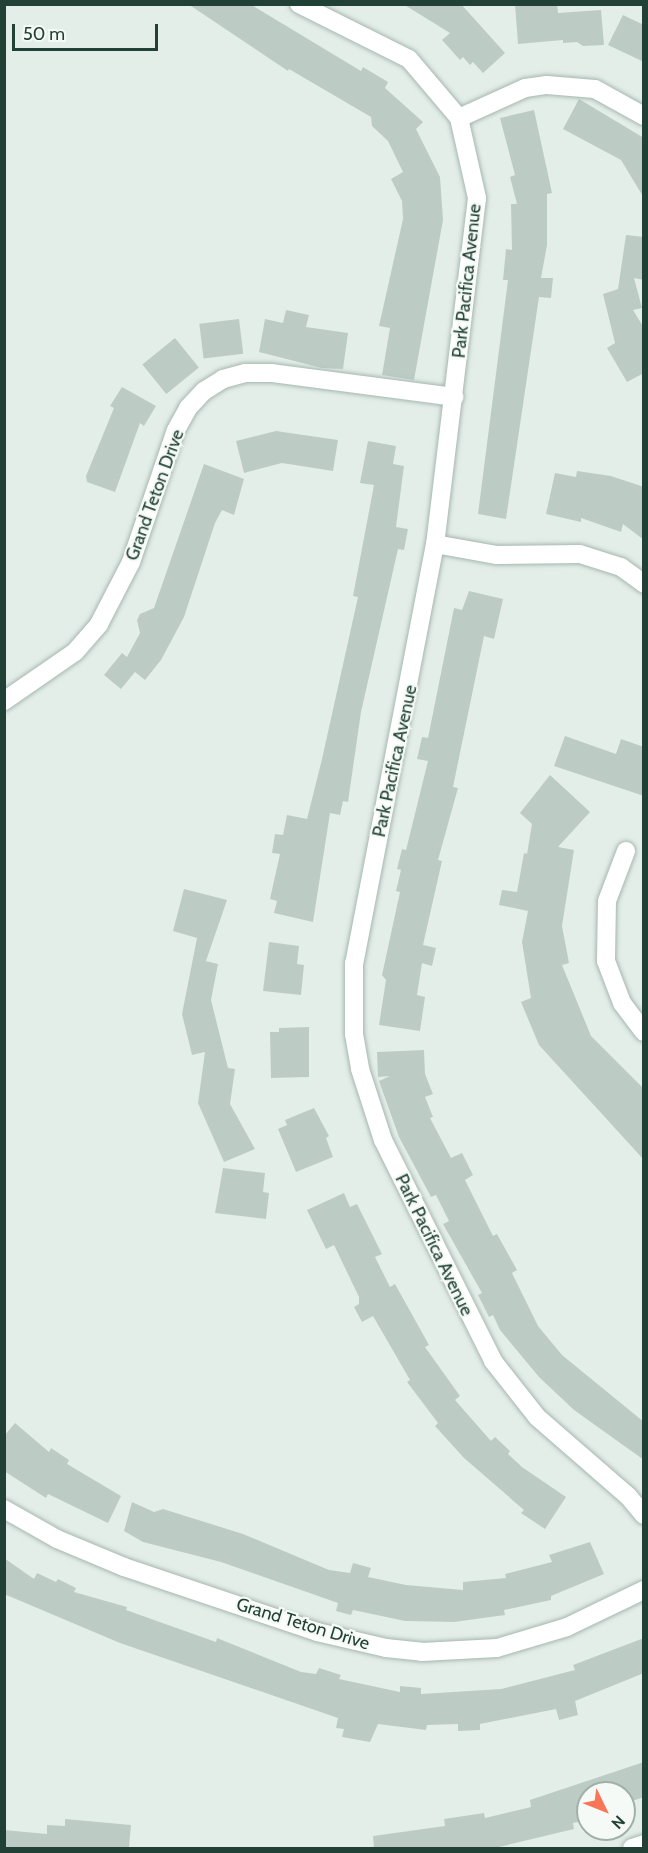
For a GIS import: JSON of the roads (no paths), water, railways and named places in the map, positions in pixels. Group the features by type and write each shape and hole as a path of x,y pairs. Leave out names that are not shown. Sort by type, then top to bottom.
{"street":[{"name":"Park Pacifica Avenue","path":"299,4 409,59 459,118 477,198 435,544 354,963 354,1034 360,1069 383,1140 492,1361 537,1417 621,1489 644,1515"},
{"path":"459,118 525,88 548,85 595,89 644,116"},
{"name":"Grand Teton Drive","path":"4,701 75,652 99,624 131,562 176,430 188,408 204,391 224,379 245,373 272,373 454,397"},
{"path":"435,544 497,555 580,554 621,567 644,584"},
{"path":"626,851 607,901 606,961 622,1003 644,1032"},
{"name":"Grand Teton Drive","path":"4,1509 57,1539 124,1567 317,1632 386,1648 422,1652 496,1648 567,1627 644,1590"},
{"path":"632,1848 644,1844"}]}
